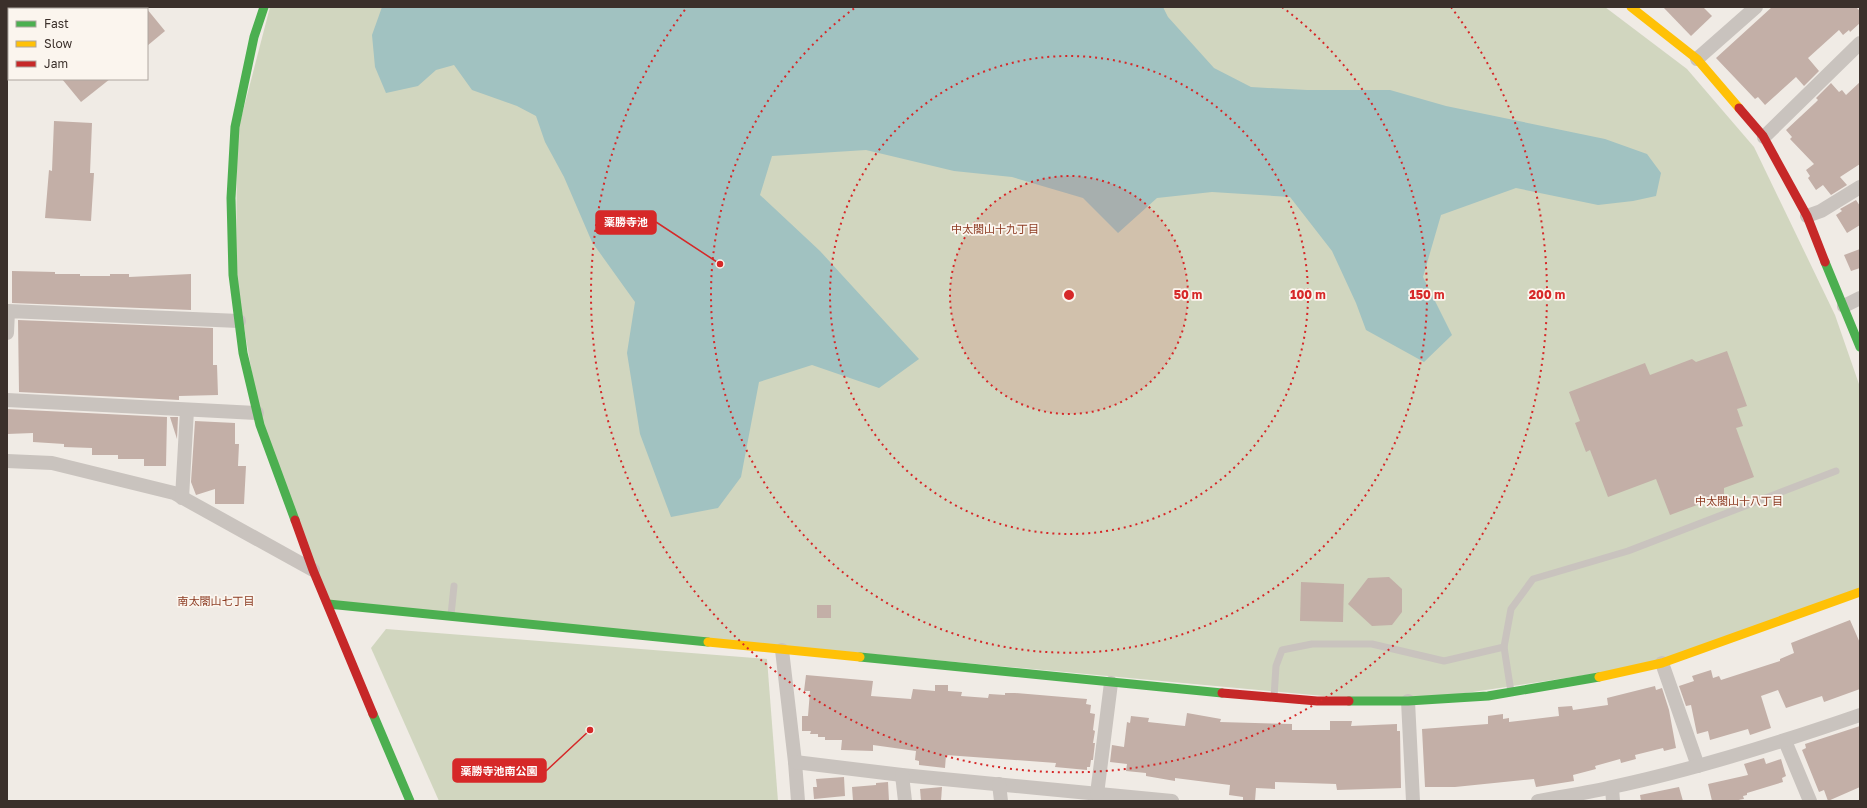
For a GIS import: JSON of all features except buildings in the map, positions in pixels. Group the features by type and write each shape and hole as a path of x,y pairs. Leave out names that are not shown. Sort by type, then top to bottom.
{"street":[{"path":"264,7 254,37 235,128 231,198 233,275 243,353 260,425 314,570 410,801"},
{"path":"1631,7 1697,59 1764,137 1807,216 1860,347"},
{"path":"1697,59 1756,7"},
{"path":"1764,137 1860,43"},
{"path":"1807,216 1821,212 1860,187"},
{"path":"1844,306 1860,298"},
{"path":"7,333 8,311 239,321"},
{"path":"7,400 257,413"},
{"path":"182,498 187,410"},
{"path":"7,461 52,463 174,493 314,570"},
{"path":"328,604 1111,683 1317,701 1408,701 1488,696 1599,677 1662,663 1860,592"},
{"path":"782,650 798,801"},
{"path":"1662,663 1698,766"},
{"path":"1097,794 1111,683"},
{"path":"1408,701 1413,801"},
{"path":"1538,801 1612,794 1698,766 1785,741 1860,715"},
{"path":"1785,741 1810,801"},
{"path":"795,762 902,775 1172,801"},
{"path":"902,775 905,801"},
{"path":"999,784 1001,801"}],"lane":[{"path":"1511,692 1504,647 1511,609 1534,579 1628,551 1836,471"},
{"path":"451,616 454,586"},
{"path":"1274,697 1276,666 1282,650 1312,644 1372,644 1444,661 1504,647"}],"green space":[{"path":"270,7 1605,7 1687,69 1754,147 1835,315 1860,387 1860,592 1660,664 1399,703 330,604 262,431 236,281 237,134"},
{"path":"386,629 767,659 778,801 439,801 371,648"}],"water":[{"path":"382,7 1163,7 1168,17 1214,68 1251,87 1307,90 1390,90 1446,106 1605,139 1647,154 1661,173 1656,196 1633,201 1598,205 1516,188 1441,215 1423,277 1452,335 1424,362 1366,330 1356,303 1332,251 1290,197 1212,192 1157,198 1118,233 1083,198 1012,177 954,171 866,150 772,156 760,195 820,251 919,359 879,388 812,365 759,382 741,477 718,508 671,517 640,434 627,353 635,302 592,242 564,177 545,142 536,116 517,106 472,90 454,65 436,70 418,86 386,93 375,67 372,35"}],"traffic: fast":[{"path":"264,7 254,37 235,127 231,198 233,275 243,353 260,425 295,520"},
{"path":"1825,262 1860,347"},
{"path":"328,604 708,642"},
{"path":"860,657 1222,693"},
{"path":"1349,701 1408,701 1488,696 1599,677"},
{"path":"373,714 410,801"}],"traffic: slow":[{"path":"1631,7 1697,59 1739,108"},
{"path":"1599,677 1662,663 1860,592"},
{"path":"708,642 860,657"}],"traffic: jam":[{"path":"1739,108 1763,136 1807,216 1825,262"},
{"path":"295,520 313,570 373,714"},
{"path":"1222,693 1317,701 1349,701"}],"place":[{"name":"薬勝寺池","path":"720,264"},
{"name":"薬勝寺池南公園","path":"590,730"}],"district":[{"name":"中太閤山十九丁目","path":"995,229"},
{"name":"中太閤山十八丁目","path":"1739,501"},
{"name":"南太閤山七丁目","path":"216,601"}]}
